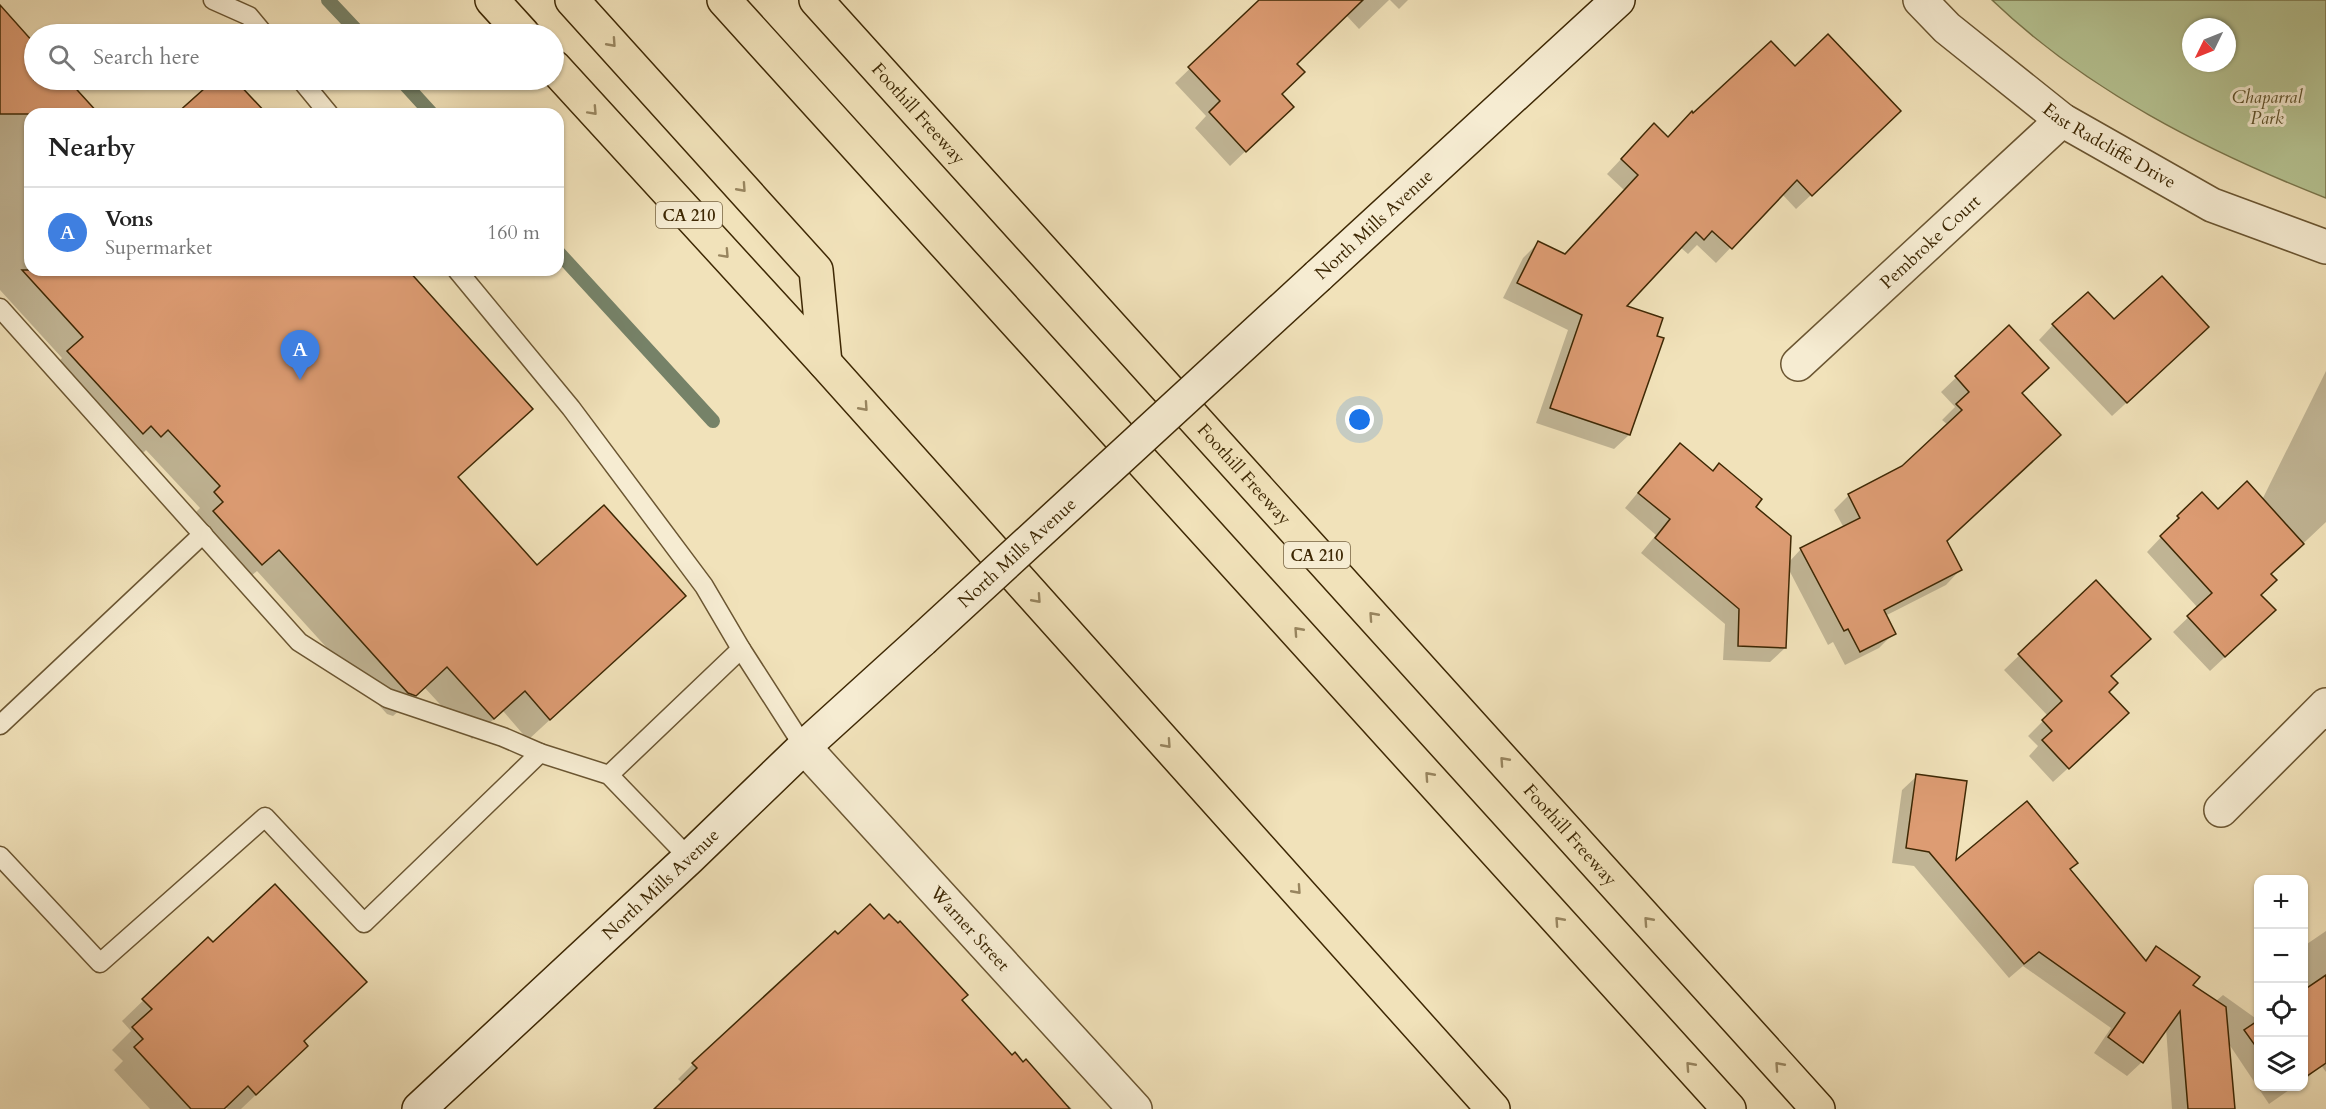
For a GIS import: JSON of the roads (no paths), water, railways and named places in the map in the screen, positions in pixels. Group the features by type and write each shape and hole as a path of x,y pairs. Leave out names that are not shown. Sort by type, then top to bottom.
{"highway":[{"path":"492,0 514,24"},
{"path":"572,0 816,270 825,363"},
{"path":"724,0 1729,1109"},
{"name":"Foothill Freeway","path":"816,0 1818,1109"},
{"name":"CA 210","path":"564,79 825,363 1493,1109"}],"main road":[{"name":"North Mills Avenue","path":"419,1109 804,747 1618,0"},
{"name":"East Radcliffe Drive","path":"1920,0 1947,28 2062,120 2212,205 2326,247"},
{"name":"Pembroke Court","path":"1798,364 2062,120"},
{"path":"2221,810 2326,705"},
{"name":"Warner Street","path":"804,747 1135,1109"}],"lane":[{"path":"213,0 249,16 256,24"},
{"path":"309,90 324,108"},
{"path":"462,276 571,408 704,585 741,649 804,747"},
{"path":"0,308 299,642 387,698 503,737 540,753 609,775 688,858"},
{"path":"0,725 203,534"},
{"path":"609,775 741,649"},
{"path":"0,856 100,963 265,817 364,923 540,753"}],"waterway":[{"path":"328,0 351,24"},
{"path":"410,90 427,108"},
{"path":"564,259 713,421"}],"place":[{"name":"Vons","path":"300,380"}],"park label":[{"name":"Chaparral Park","path":"2267,107"}]}
